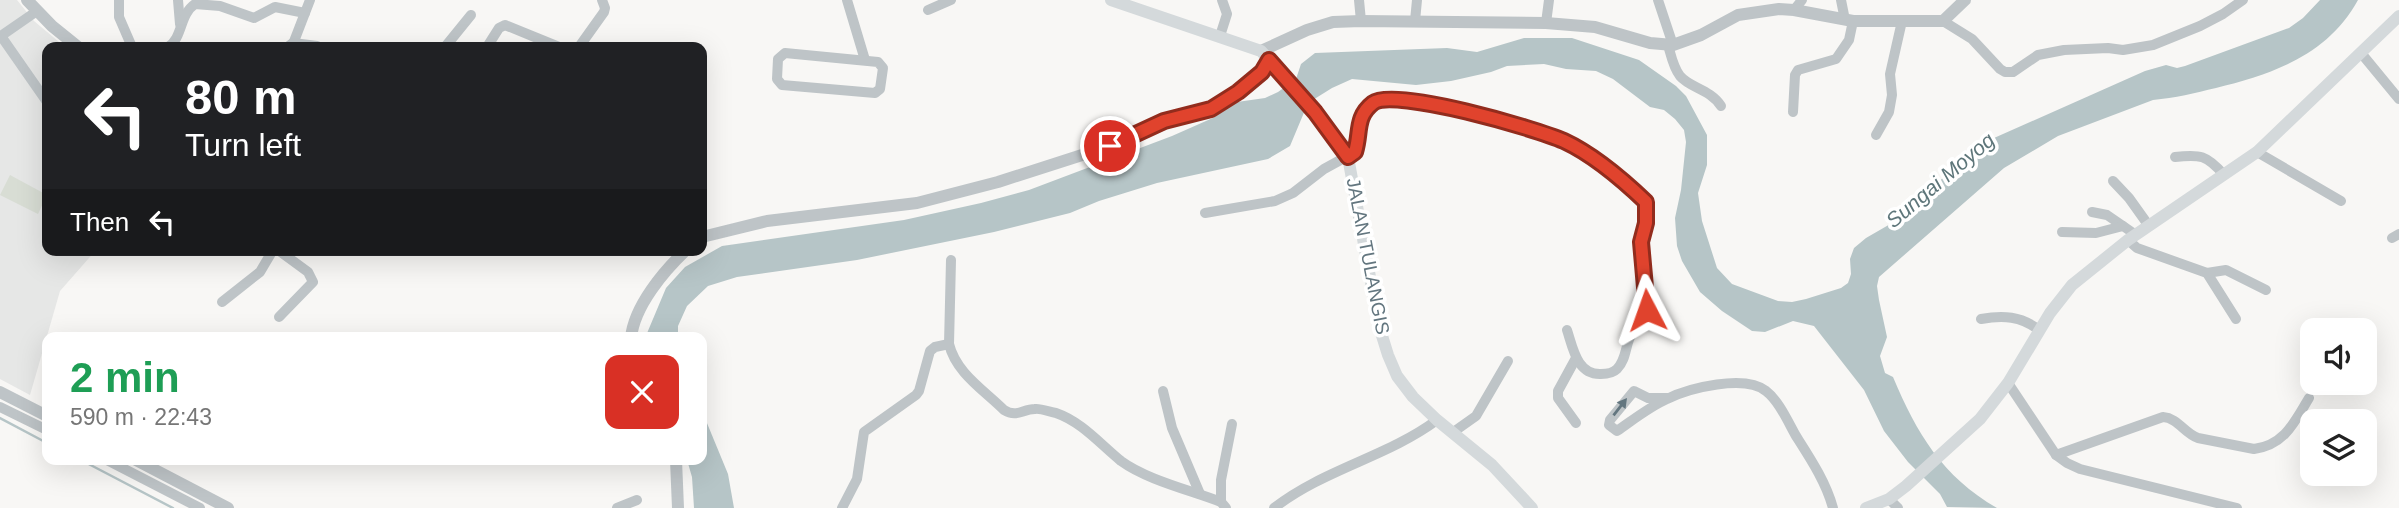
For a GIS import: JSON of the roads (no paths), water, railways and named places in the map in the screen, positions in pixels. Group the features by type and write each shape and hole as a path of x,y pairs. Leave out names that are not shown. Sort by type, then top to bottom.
{"main road":[{"name":"JALAN TULANGIS","path":"1111,0 1220,36 1265,55 1315,112 1348,157 1380,326 1397,376 1413,397 1492,466 1532,508"},
{"path":"1866,508 1893,503 1906,486 1980,419 2008,383 2039,330 2073,285 2132,238 2257,152 2399,16"}],"street":[{"path":"27,0 72,42"},
{"path":"120,0 119,17 130,42"},
{"path":"178,0 180,26"},
{"path":"293,42 310,0"},
{"path":"583,42 604,12 602,0"},
{"path":"847,0 865,60"},
{"path":"928,10 951,0"},
{"path":"1220,36 1227,14 1222,0"},
{"path":"1359,0 1361,21"},
{"path":"1415,21 1417,0"},
{"path":"1546,23 1549,0"},
{"path":"1658,0 1673,63 1682,78 1716,99 1721,106"},
{"path":"1793,112 1795,75 1798,70 1836,59 1849,40 1849,21 1841,0"},
{"path":"1943,21 1965,0"},
{"path":"707,236 767,221 917,203 998,182 1110,146 1164,121 1211,109 1262,72 1265,55 1307,30 1333,22 1546,23 1595,27 1650,43 1670,45 1701,35 1738,15 1798,5 1849,21 1943,21 1972,39 2000,69 2014,72 2038,55 2108,48 2123,50 2153,45 2200,26 2242,0"},
{"path":"174,42 187,10 195,2 220,6 254,18 275,7 305,13"},
{"path":"37,11 1,36 42,95"},
{"path":"449,42 471,15"},
{"path":"1875,135 1889,112 1892,95 1890,74 1902,21"},
{"path":"490,42 499,28 505,25 547,42"},
{"path":"785,53 865,60 878,62 883,68 878,92 782,85 777,79 778,59 785,53"},
{"path":"2361,53 2399,99"},
{"path":"1205,213 1281,199 1324,169 1348,157 1355,152 1358,125 1375,101 1392,99 1467,111 1515,124 1565,142 1627,184 1646,202 1646,223 1641,242 1647,310 1645,318 1633,329 1623,360 1609,374 1597,375 1584,369 1576,358 1567,330"},
{"path":"2257,152 2341,201"},
{"path":"2175,157 2193,155 2207,158 2224,176"},
{"path":"2113,181 2149,226"},
{"path":"2092,212 2107,215 2123,226 2137,248 2207,273 2226,270 2266,290"},
{"path":"2062,232 2096,233 2123,226"},
{"path":"222,302 260,272 271,256"},
{"path":"279,317 313,282 308,272 284,256"},
{"path":"632,332 654,286 680,256"},
{"path":"951,260 948,344 956,363 1004,410 1011,414 1020,414 1034,408 1056,413 1099,439 1122,461 1146,475 1224,505"},
{"path":"2207,273 2236,320"},
{"path":"1981,319 2000,316 2016,318 2039,330"},
{"path":"842,508 857,479 864,432 916,395 930,351 948,344"},
{"path":"1576,358 1558,391 1558,398 1576,423"},
{"path":"1452,433 1476,416 1508,361"},
{"path":"1668,398 1617,431 1609,425 1610,419 1634,391 1648,398 1668,398 1732,383 1748,382 1766,391 1818,473 1833,508"},
{"path":"2008,383 2056,455 2067,463 2080,469 2237,508"},
{"path":"1163,391 1172,428 1200,494"},
{"path":"0,392 42,413"},
{"path":"1648,398 1650,409"},
{"path":"2056,455 2163,417 2176,421 2191,436 2255,449 2262,448 2288,433 2309,398"},
{"path":"0,407 42,428"},
{"path":"1274,508 1307,485 1408,439 1437,420"},
{"path":"1224,505 1221,480 1232,424"},
{"path":"117,465 200,508"},
{"path":"146,465 228,508"},
{"path":"676,465 678,508"},
{"path":"617,508 637,500"}],"waterway":[{"path":"0,418 42,440"},
{"path":"91,465 173,508"}],"water label":[{"name":"Sungai Moyog","path":"1940,180"}]}
